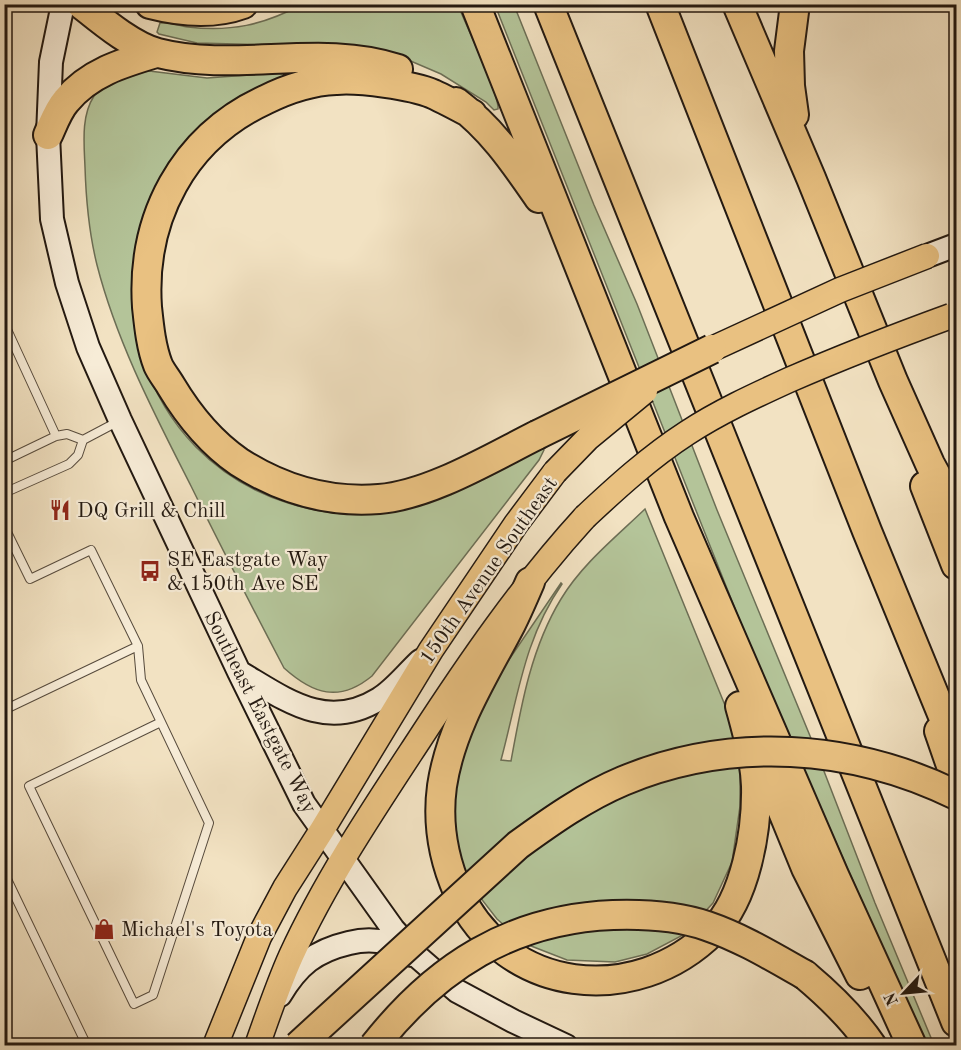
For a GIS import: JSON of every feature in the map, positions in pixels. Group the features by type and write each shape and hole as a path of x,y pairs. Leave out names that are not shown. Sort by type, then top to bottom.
{"highway":[{"path":"81,4 116,32 156,53 205,60 338,58 380,63 412,74 440,90 472,114 503,145 540,199 590,297"},
{"path":"150,4 170,9 228,10 243,4"},
{"path":"475,4 679,517 834,875 912,1046"},
{"path":"549,4 957,1022"},
{"path":"660,4 867,531 957,748"},
{"path":"737,4 811,177 893,381 930,464 957,512"},
{"path":"795,4 789,51 790,86 795,119 811,177"},
{"path":"48,135 64,102 80,86 97,74 156,53"},
{"path":"472,114 431,93 376,82 336,80 312,83 282,92 249,107 220,125 189,158 165,197 152,237 145,279 148,326 158,366 186,411 220,449 256,473 291,489 333,498 379,499 409,494 455,476 712,349"},
{"path":"893,381 929,500 957,565"},
{"path":"530,582 512,623 481,678 452,742 442,786 440,823 449,871 467,911 487,936 509,956 538,970 570,980 603,981 664,966 713,931 726,914 748,859 754,827 756,785 750,744 740,706 679,517"},
{"path":"867,531 957,780"},
{"path":"740,706 806,868 898,1046"},
{"path":"298,1046 518,845 555,818 592,796 644,774 722,754 761,751 798,752 867,763 928,782 957,795"},
{"path":"374,1046 400,1013 418,995 472,954 513,934 559,921 592,916 629,915 667,917 706,926 745,942 805,975 848,1014 872,1046"}],"main road":[{"name":"Southeast Eastgate Way","path":"63,4 51,62 48,135 52,219 67,283 88,347 120,420 239,672 304,804 393,929 419,958 457,991 566,1046"},
{"name":"150th Avenue Southeast","path":"214,1046 258,937 285,888 431,650 516,524 555,472 617,412 653,385 712,349 840,290 957,245"},
{"name":"150th Avenue Southeast","path":"257,1046 290,957 321,897 447,697 505,614 585,517 662,450 736,404 859,349 955,314"},
{"path":"239,672 302,708 316,712 338,713 358,709 381,698 431,650"},
{"path":"267,1016 291,977 311,958 326,950 362,940 386,943 419,958"}],"lane":[{"path":"4,323 56,436"},
{"path":"4,493 69,464 78,455 83,440 120,420"},
{"path":"4,460 56,436 67,435 83,440"},
{"path":"4,526 30,579 91,550 138,646 141,680 161,722 209,823 153,995 134,1004 29,786 161,722"},
{"path":"4,710 138,646"},
{"path":"4,742 4,752"},
{"path":"4,873 87,1046"}],"green space":[{"path":"301,5 458,5 488,75 498,109 494,110 486,102 441,74 406,59 310,46 197,43 157,32 160,23 188,27 233,28 273,18"},
{"path":"495,5 514,5 594,205 637,304 717,510 934,1045 926,1045 759,669"},
{"path":"141,70 207,78 289,72 290,74 241,97 212,117 185,141 174,156 148,205 134,256 133,309 143,359 164,406 196,447 237,480 288,503 344,514 378,513 390,510 541,447 544,450 539,460 372,676 348,690 326,692 316,689 305,684 284,668 151,405 126,350 105,294 94,253 88,216 84,149 85,121 90,104 98,91 115,80"},
{"path":"645,509 731,720 740,763 740,806 732,862 713,903 683,935 647,954 615,962 567,960 526,944 497,919 462,874 451,839 457,774 469,732 506,664 561,583 530,647 501,760 511,761 528,678 542,637 561,599 569,586 600,551"}],"place":[{"name":"DQ Grill & Chill","path":"60,510"},
{"name":"SE Eastgate Way & 150th Ave SE","path":"150,571"},
{"name":"Michael's Toyota","path":"104,929"}]}
